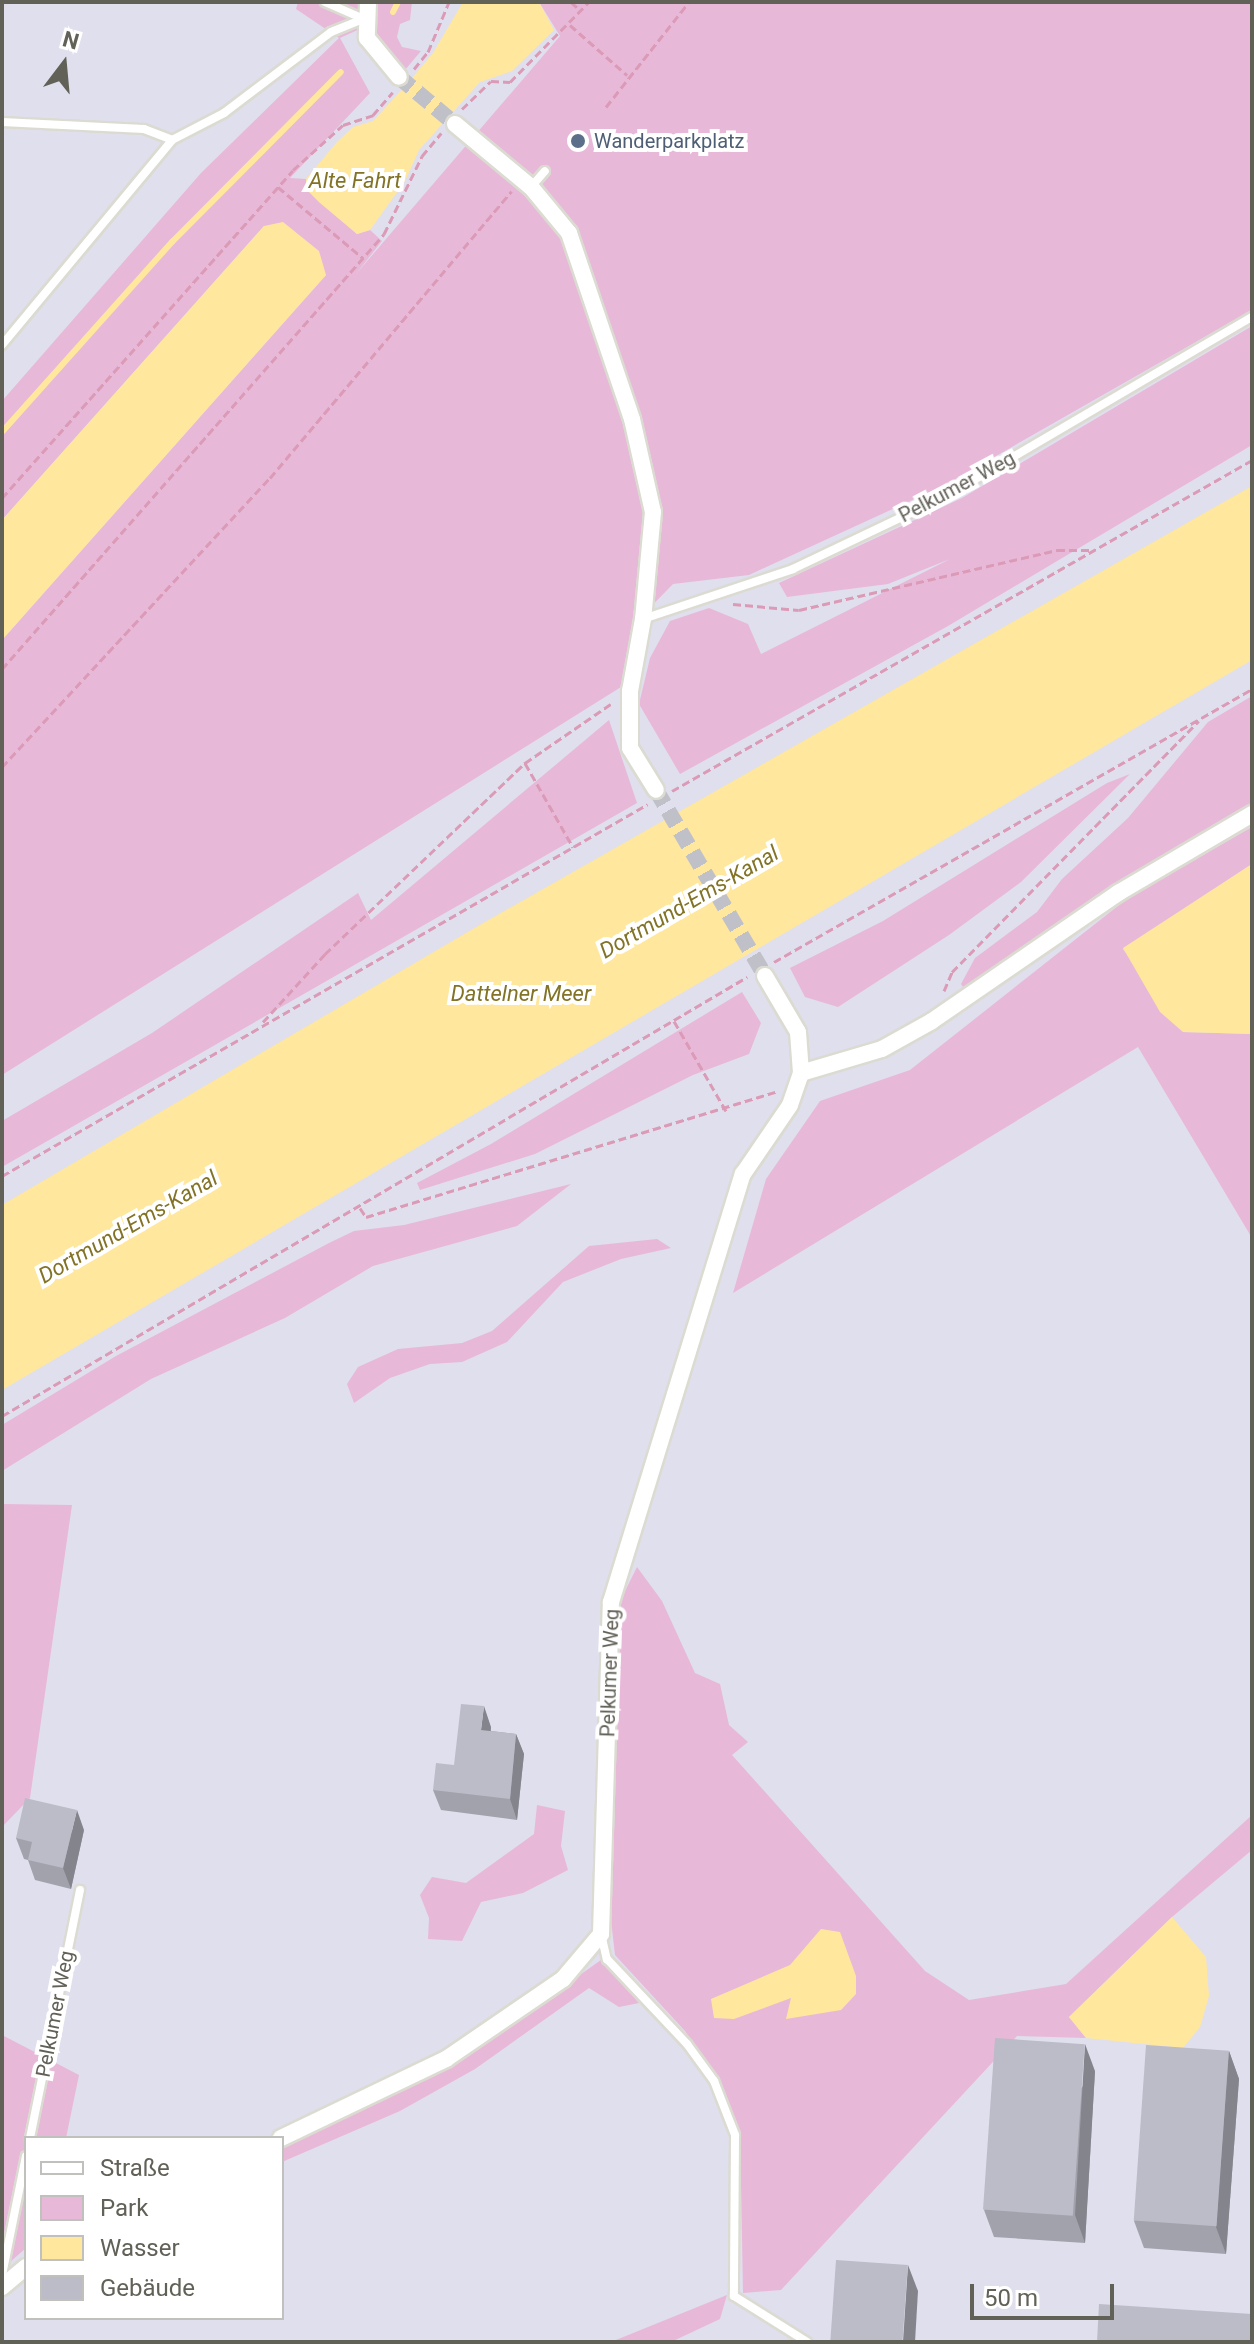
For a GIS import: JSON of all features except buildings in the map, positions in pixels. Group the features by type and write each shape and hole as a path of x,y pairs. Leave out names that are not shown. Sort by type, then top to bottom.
{"street":[{"path":"368,2 364,19 373,49 399,77"},
{"path":"452,122 554,210 577,252 632,419 653,512 643,619 630,691 630,748 660,794"},
{"path":"801,1073 882,1049 932,1021 1118,893 1252,814"},
{"name":"Pelkumer Weg","path":"601,1934 611,1602 743,1174 790,1105 801,1073 798,1032 760,973"},
{"path":"284,2137 446,2059 563,1979 601,1934"},
{"path":"2,2287 24,2269"}],"lane":[{"path":"325,2 364,19"},
{"path":"2,345 172,140 224,113 331,32 364,19"},
{"path":"2,122 144,129 172,140"},
{"path":"526,183 545,171"},
{"name":"Pelkumer Weg","path":"643,619 793,569 950,494 1252,317"},
{"name":"Pelkumer Weg","path":"30,2136 80,1890"},
{"path":"601,1934 607,1959 687,2044 714,2081 735,2135 734,2296 807,2342"},
{"path":"2,2275 24,2166"}],"path":[{"path":"428,52 449,2"},
{"path":"571,2 581,11"},
{"path":"2,669 384,234 422,156 491,81 510,82 570,25 589,2"},
{"path":"606,107 627,75 689,2"},
{"path":"570,25 627,75"},
{"path":"2,498 278,187 343,125 373,115"},
{"path":"2,767 270,478 526,183"},
{"path":"278,187 363,258"},
{"path":"2,1176 660,794 1252,460"},
{"path":"701,601 799,610 1057,550 1094,550"},
{"path":"2,1416 673,1021 1252,689"},
{"path":"261,1024 325,954 525,763 630,691"},
{"path":"932,1021 952,972 1202,719"},
{"path":"525,763 573,847"},
{"path":"673,1021 726,1111"},
{"path":"360,1208 366,1217 768,1099 801,1073"}],"green space":[{"path":"298,2 366,2 362,28 340,38 370,93 290,178 306,179 306,189 357,234 370,230 382,241 356,274 560,36 539,2 1252,2 1252,310 945,485 749,575 673,584 634,624 621,687 2,1075 2,640 326,275 264,226 2,520 2,401 201,173 339,38 296,9"},
{"path":"369,2 412,2 410,20 400,24 397,37 402,47 421,51 399,77 365,19"},
{"path":"1252,326 1252,445 948,626 680,774 639,704 650,658 670,621 709,608 748,624 761,654 950,559 888,584 787,597 779,583 962,498"},
{"path":"1252,696 1252,808 965,990 961,984 975,958 1037,912 1062,879 1128,818 1208,722"},
{"path":"609,720 637,803 2,1167 2,1121 152,1033 358,893 371,920"},
{"path":"1130,774 1021,882 949,935 838,1007 805,997 790,968 883,921 1107,783"},
{"path":"1252,827 1252,864 1123,949 1183,1032 1252,1034 1252,1238 1138,1047 733,1293 766,1179 820,1101 910,1070 1128,898"},
{"path":"742,992 761,1023 749,1054 693,1075 535,1154 420,1190 417,1183 491,1144"},
{"path":"571,1184 517,1226 373,1266 285,1318 151,1379 2,1471 2,1425 116,1356 329,1243 354,1231 404,1225"},
{"path":"657,1239 671,1248 621,1259 563,1282 507,1342 462,1362 430,1364 390,1378 354,1403 347,1384 358,1367 398,1349 462,1343 492,1331 589,1246"},
{"path":"2,1504 72,1505 30,1798 2,1827"},
{"path":"637,1567 662,1601 695,1673 720,1684 729,1725 748,1742 732,1755 925,1971 969,2000 1066,1984 1252,1815 1252,1850 1172,1917 1069,2017 1086,2038 1017,2036 781,2290 743,2293 740,2131 714,2073 685,2031 615,1955 611,1920 616,1609"},
{"path":"537,1805 565,1811 561,1846 568,1870 523,1893 481,1902 462,1941 428,1939 429,1918 420,1895 432,1877 466,1883 534,1834"},
{"path":"601,1960 639,2003 619,2007 589,1988 475,2069 400,2111 284,2161 284,2146 461,2059"},
{"path":"2,2035 79,2075 66,2136 24,2136 24,2250 2,2269"},
{"path":"727,2295 720,2319 671,2342 611,2342"}],"water":[{"name":"Alte Fahrt","path":"463,2 539,2 554,30 512,71 480,82 419,150 405,181 370,230 357,234 306,189 306,179 337,142 353,127 373,121 407,84 433,53"},
{"path":"283,222 319,251 326,275 2,640 2,520 264,226"},
{"name":"Dattelner Meer","path":"1252,486 1252,660 2,1390 2,1205 478,926"},
{"path":"1252,864 1252,1034 1183,1032 1160,1012 1123,948"},
{"path":"1172,1917 1206,1957 1209,1996 1200,2027 1183,2048 1086,2038 1069,2017"},
{"path":"821,1929 840,1932 856,1976 856,1994 841,2010 786,2019 791,1998 734,2019 714,2018 711,1999 790,1965"}],"waterway":[{"path":"393,12 398,2"},
{"path":"2,432 173,241 341,72"}],"tunnel":[{"path":"399,77 455,124"},
{"path":"656,790 765,976"}],"place":[{"name":"Wanderparkplatz","path":"578,141"}],"water label":[{"name":"Dortmund-Ems-Kanal","path":"689,902"},
{"name":"Dortmund-Ems-Kanal","path":"128,1227"}]}
